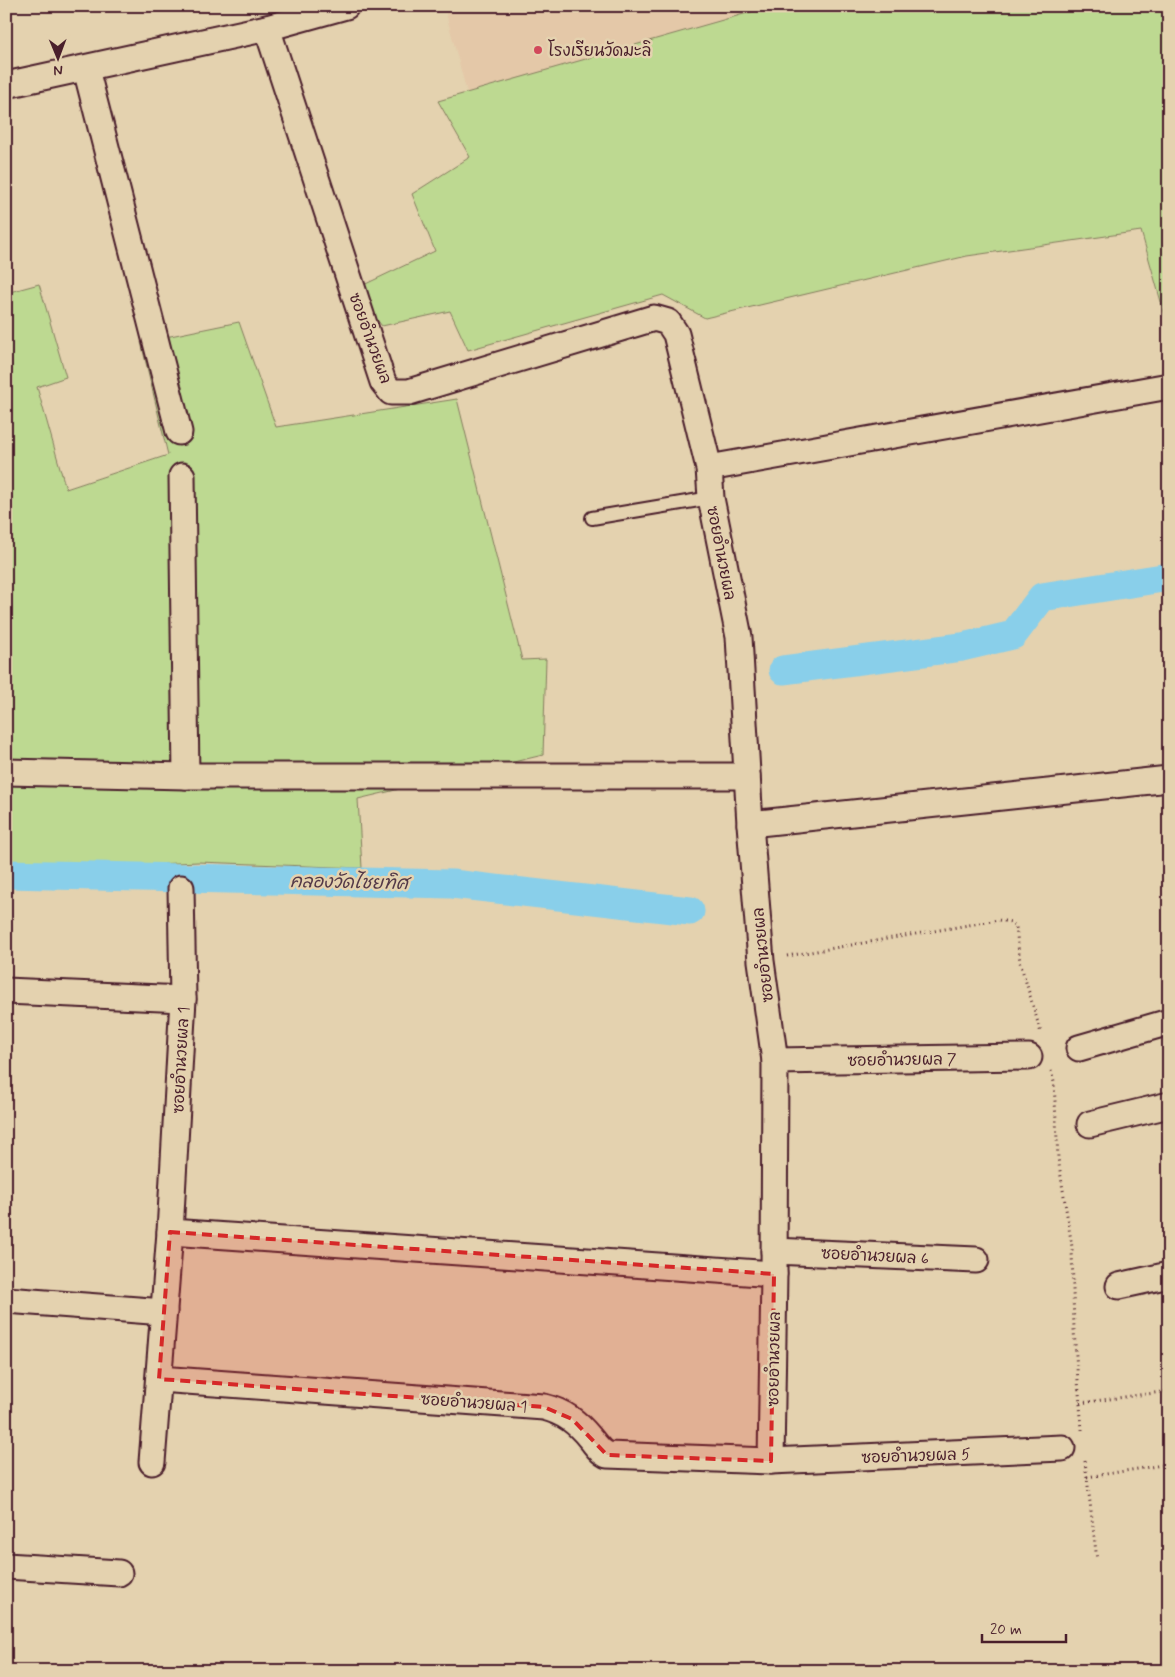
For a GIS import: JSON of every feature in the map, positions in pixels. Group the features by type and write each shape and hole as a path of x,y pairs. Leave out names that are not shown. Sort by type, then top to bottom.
{"street":[{"path":"6,85 268,28 346,6"},
{"name":"ซอยอำนวยผล","path":"268,28 384,382 391,392 409,392 654,318 668,322 676,334 710,468 711,498 739,637 750,824 762,961 775,1061 771,1461"},
{"path":"86,69 179,432"},
{"path":"710,468 1169,386"},
{"path":"182,476 186,776"},
{"path":"6,772 186,776 747,776"},
{"path":"750,824 1169,779"},
{"name":"ซอยอำนวยผล 1","path":"152,1462 170,1232 183,999 181,888"},
{"path":"6,991 183,999"},
{"path":"1079,1048 1169,1022"},
{"name":"ซอยอำนวยผล 7","path":"775,1061 1039,1060"},
{"path":"1090,1124 1169,1105"},
{"path":"170,1232 774,1262"},
{"name":"ซอยอำนวยผล 6","path":"774,1262 976,1260"},
{"path":"1119,1286 1169,1275"},
{"path":"6,1300 164,1312"},
{"name":"ซอยอำนวยผล 1","path":"159,1379 544,1407 558,1411 572,1419 591,1439 600,1452 607,1455 771,1461"},
{"name":"ซอยอำนวยผล 5","path":"771,1461 1062,1448"},
{"path":"6,1566 119,1573"}],"lane":[{"path":"592,518 711,498"}],"path":[{"path":"762,961 998,920 1011,922 1016,927 1020,962 1041,1036"},
{"path":"1039,1060 1054,1082 1058,1158 1072,1247 1074,1331 1082,1431"},
{"path":"1080,1403 1169,1391"},
{"path":"1085,1459 1097,1560"},
{"path":"1087,1477 1169,1464"}],"highlighted area":[{"path":"170,1232 774,1274 771,1461 607,1455 572,1419 544,1407 159,1379"}],"shaded area":[{"name":"โรงเรียนวัดมะลิ","path":"444,6 772,6 467,93"}],"green space":[{"path":"772,6 1169,6 1169,330 1141,231 967,256 705,318 663,295 468,350 450,311 382,326 353,290 435,251 412,194 470,157 438,101"},
{"path":"39,284 66,377 37,387 66,489 168,455 141,342 239,322 276,427 457,399 522,660 546,659 543,755 358,799 362,868 198,862 6,871 6,293"}],"waterway":[{"path":"783,670 962,647 1013,635 1042,597 1169,577"},
{"name":"คลองวัดไชยทิศ","path":"6,874 452,884 690,911"}],"place":[{"name":"โรงเรียนวัดมะลิ","path":"538,50"}]}
